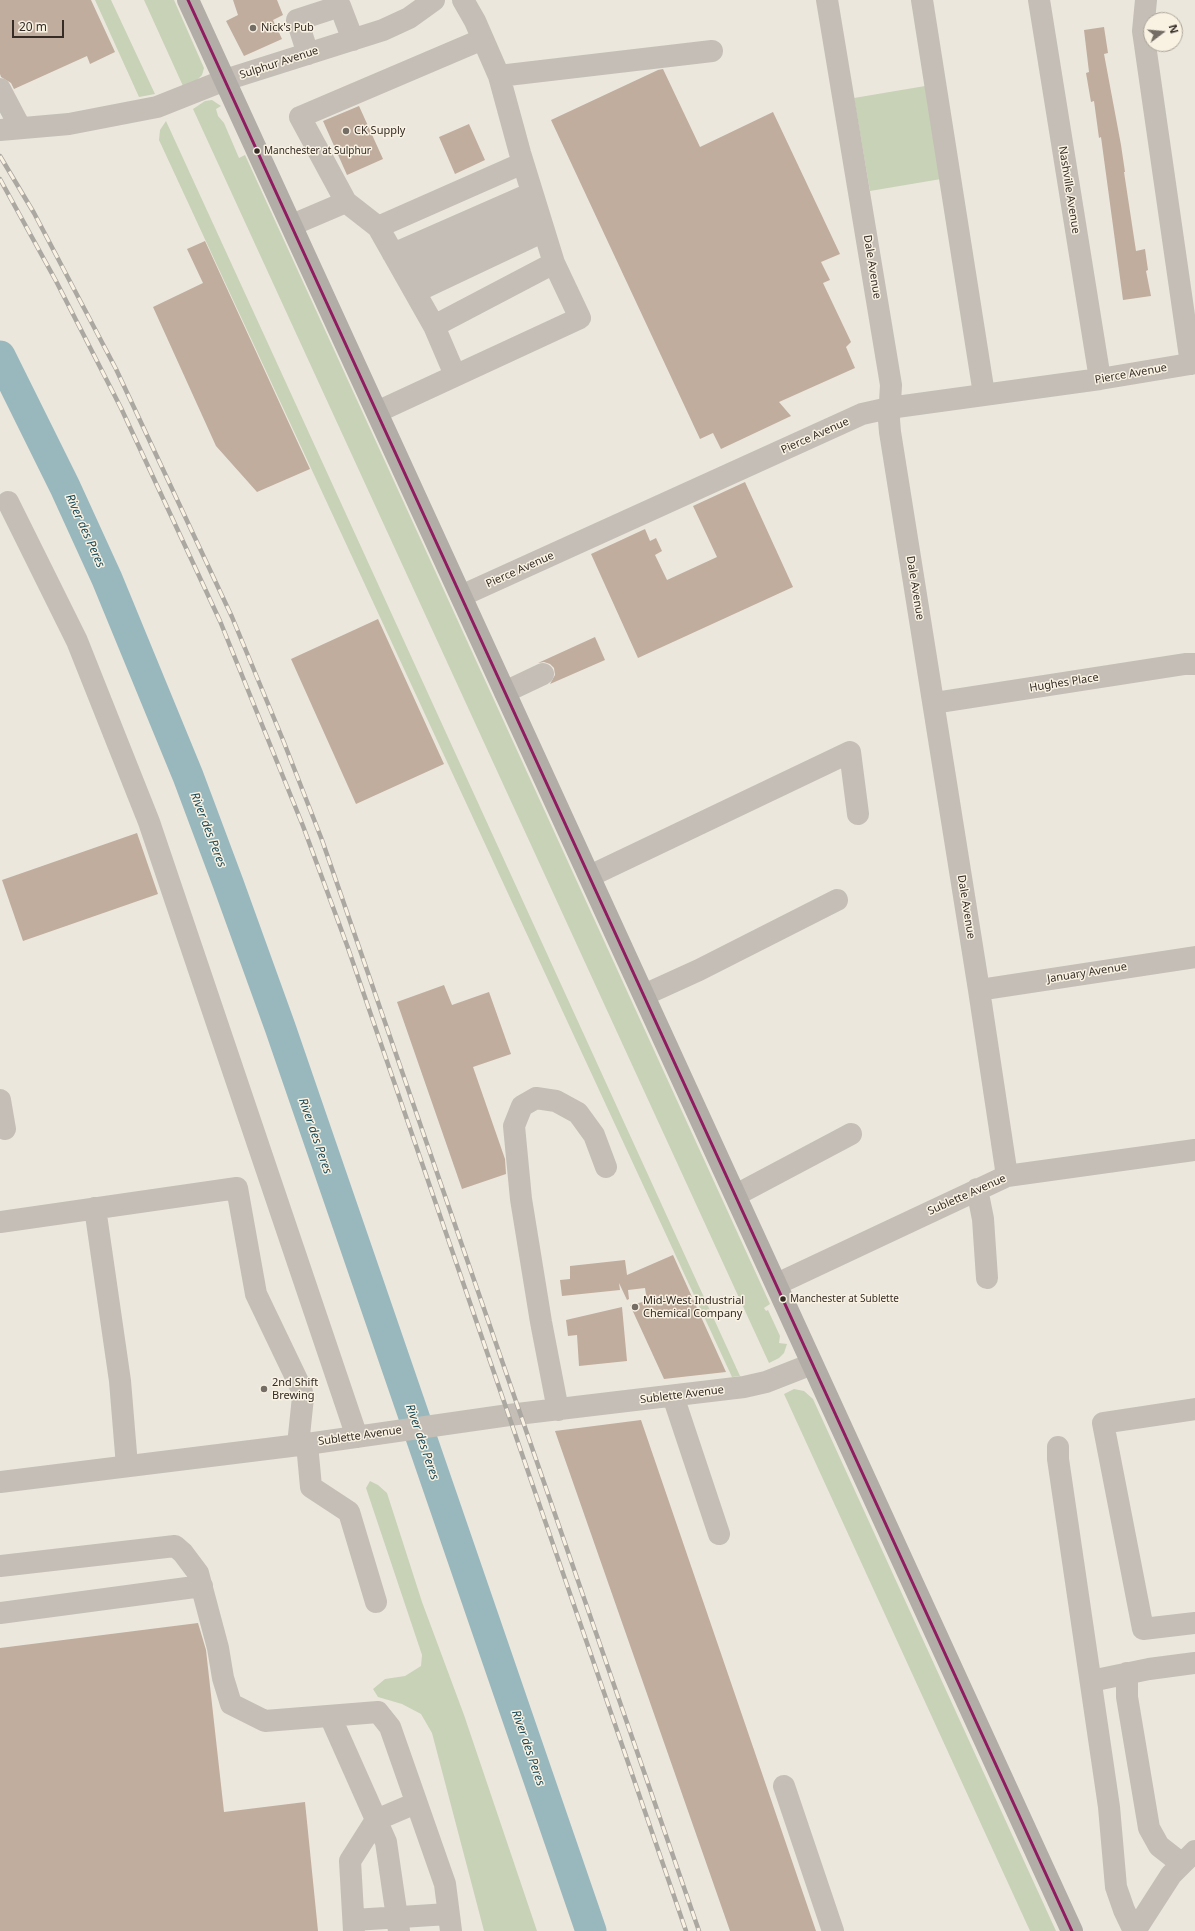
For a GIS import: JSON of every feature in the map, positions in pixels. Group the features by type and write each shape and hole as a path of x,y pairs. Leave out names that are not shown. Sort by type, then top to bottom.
{"main road":[{"path":"188,0 292,224 1072,1931"}],"street":[{"name":"Sulphur Avenue","path":"10,128 68,124 140,111 170,103 225,80 383,30 409,18 434,0"},
{"path":"377,412 580,318 554,263 523,163 499,76 483,39 463,0"},
{"name":"Dale Avenue","path":"827,0 891,386 889,408 890,432 980,990 1007,1176"},
{"path":"922,0 984,394"},
{"name":"Nashville Avenue","path":"1039,0 1100,380"},
{"path":"1146,0 1142,31 1193,363"},
{"path":"308,54 297,20 340,6 353,40"},
{"path":"455,375 434,326 378,227 346,202 300,117 483,39"},
{"path":"499,76 712,51"},
{"path":"0,89 10,128"},
{"path":"378,227 523,163"},
{"path":"292,224 346,202"},
{"path":"393,254 538,212"},
{"path":"404,273 538,212"},
{"path":"415,292 538,212"},
{"path":"434,326 554,263"},
{"name":"Pierce Avenue","path":"461,596 862,414 889,408 984,394 1100,380 1193,363"},
{"path":"3,497 77,641 149,822 365,1436"},
{"name":"Hughes Place","path":"934,703 1185,664 1195,664"},
{"path":"505,692 543,674"},
{"path":"590,876 850,752 858,814"},
{"path":"644,995 699,970 837,900"},
{"name":"January Avenue","path":"980,990 1195,957"},
{"path":"558,1410 541,1322 521,1199 514,1126 522,1106 536,1098 556,1101 578,1113 594,1135 606,1167"},
{"path":"0,1100 5,1129"},
{"path":"736,1195 851,1134"},
{"name":"Sublette Avenue","path":"777,1284 1007,1176 1195,1150"},
{"path":"0,1222 237,1188 256,1294 301,1388 303,1397 303,1444 311,1487 349,1512 376,1602"},
{"path":"977,1189 983,1219 987,1278"},
{"path":"95,1208 120,1381 127,1466"},
{"name":"Sublette Avenue","path":"0,1482 756,1385 812,1364"},
{"path":"673,1396 719,1534"},
{"path":"1195,1409 1104,1423 1143,1629 1195,1623"},
{"path":"1058,1447 1058,1459 1108,1807 1116,1887 1124,1910 1135,1931 1171,1875 1188,1858 1160,1846 1149,1828 1127,1698 1127,1673"},
{"path":"0,1566 175,1546 183,1553 198,1573 218,1648 222,1678 231,1704 265,1721 378,1712 390,1727 445,1884 449,1923 354,1926 350,1861 376,1820 416,1803"},
{"path":"0,1613 202,1586"},
{"path":"1091,1681 1127,1673 1195,1663"},
{"path":"330,1716 386,1842 398,1924"},
{"path":"784,1786 833,1931"}],"green space":[{"path":"95,0 111,0 155,94 139,97"},
{"path":"144,0 174,0 204,68 202,75 197,80 183,86"},
{"path":"931,85 947,178 870,191 854,98"},
{"path":"212,100 221,106 216,109 218,116 224,123 239,158 245,155 770,1304 764,1308 766,1311 768,1310 780,1336 779,1343 787,1344 784,1353 779,1358 769,1363 193,109 205,101"},
{"path":"166,121 740,1376 732,1377 159,140 160,130"},
{"path":"794,1389 804,1391 813,1399 1056,1931 1030,1931 784,1394"},
{"path":"370,1481 378,1485 387,1493 422,1602 464,1715 537,1931 484,1931 432,1733 421,1714 402,1704 378,1697 373,1689 385,1679 405,1676 421,1666 422,1655 366,1488"}],"building":[{"path":"0,0 91,0 115,52 90,64 87,56 14,89 11,83 1,77 0,74"},
{"name":"Nick's Pub","path":"233,0 277,0 283,15 273,20 282,39 244,56 226,21 238,15"},
{"path":"1104,27 1108,53 1104,54 1121,145 1136,251 1145,249 1148,270 1146,271 1151,296 1123,300 1101,137 1099,138 1094,101 1091,102 1086,73 1089,72 1084,30"},
{"path":"663,69 700,147 773,112 840,254 821,262 830,280 823,283 851,342 846,347 855,368 779,402 791,416 721,449 713,433 700,439 551,120"},
{"path":"359,106 383,159 347,175 323,121"},
{"path":"469,124 485,160 455,174 439,137"},
{"path":"205,241 310,469 257,492 216,446 153,307 203,283 187,249"},
{"path":"745,482 793,587 638,658 591,554 645,529 650,541 656,538 662,551 655,555 667,580 717,557 693,506"},
{"path":"378,619 444,764 356,804 291,659"},
{"path":"595,637 605,660 550,684 555,675 554,668 550,664 544,662 538,663"},
{"path":"137,833 158,894 23,941 2,880"},
{"path":"444,985 452,1005 489,992 511,1054 473,1067 505,1159 506,1174 462,1189 397,1002"},
{"name":"Mid-West Industrial Chemical Company","path":"673,1255 726,1372 664,1379 630,1305 647,1301 645,1288 628,1290 629,1299 627,1300 619,1283 620,1290 562,1296 560,1280 570,1279 570,1266 625,1260 627,1275"},
{"path":"622,1307 627,1361 579,1366 577,1335 568,1336 566,1320"},
{"path":"641,1420 816,1931 730,1931 555,1431"},
{"path":"198,1623 206,1650 224,1812 305,1802 318,1931 0,1931 0,1648"}],"waterway":[{"name":"River des Peres","path":"0,356 65,487 107,579 188,776 280,1027 591,1931"}],"railway":[{"path":"0,156 34,213 116,369 232,617 283,740 322,840 699,1931"},
{"path":"0,179 56,281 121,408 220,621 303,826 348,948 686,1931"}],"transit line":[{"path":"188,0 1072,1931"}],"place":[{"name":"Nick's Pub","path":"253,28"},
{"name":"CK Supply","path":"346,131"},
{"name":"Manchester at Sulphur","path":"257,151"},
{"name":"Manchester at Sublette","path":"783,1299"},
{"name":"Mid-West Industrial Chemical Company","path":"635,1307"},
{"name":"2nd Shift Brewing","path":"264,1389"}]}
